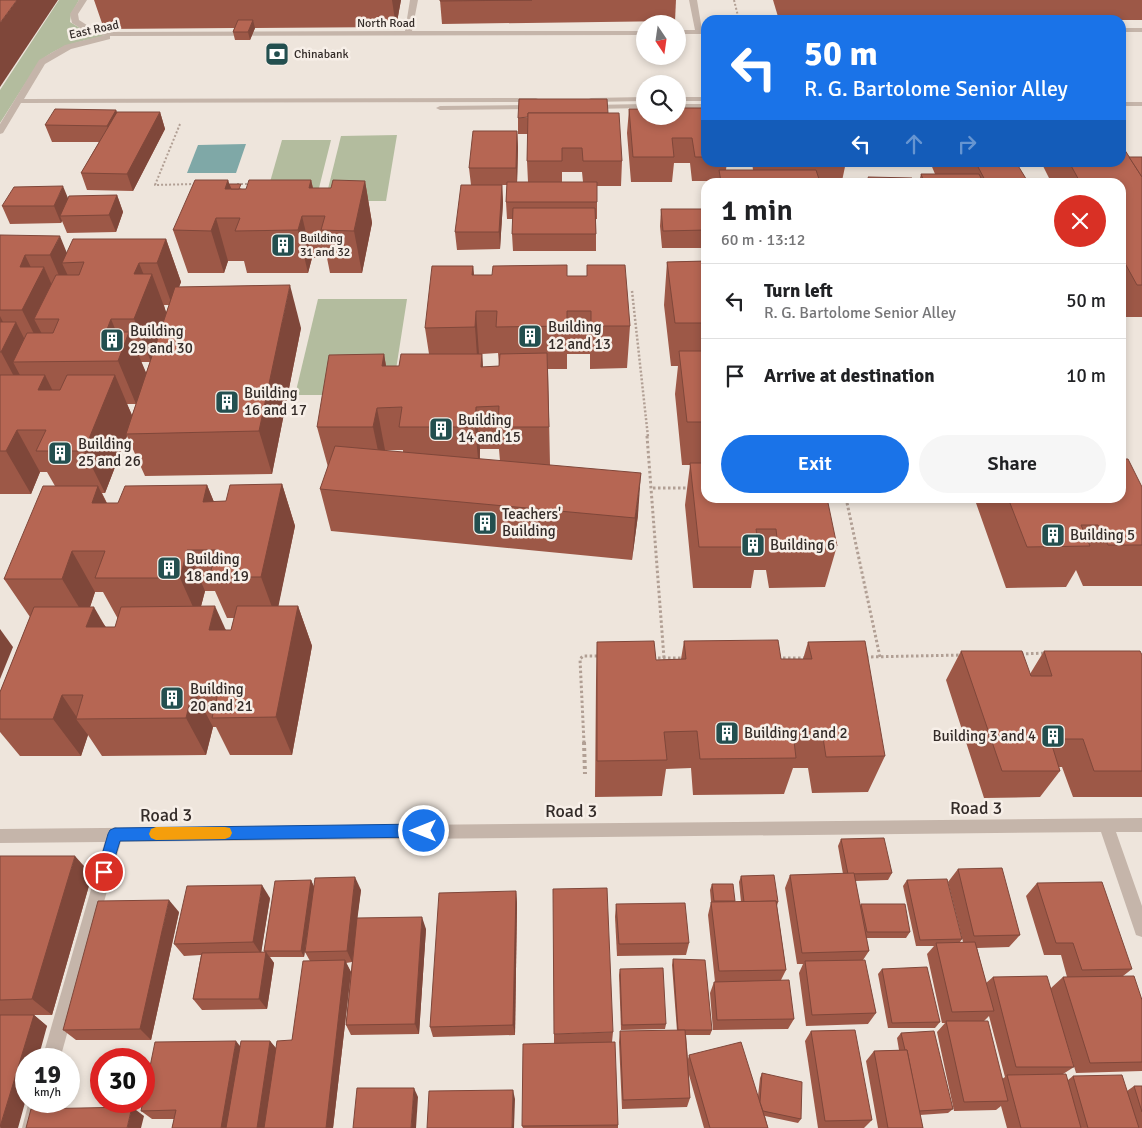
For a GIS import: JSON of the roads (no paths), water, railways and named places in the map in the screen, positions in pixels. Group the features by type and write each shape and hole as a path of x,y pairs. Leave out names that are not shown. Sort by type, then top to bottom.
{"street":[{"name":"East Road","path":"82,0 74,14 78,25 98,33 127,35"},
{"path":"408,34 414,0"},
{"path":"693,0 701,28"},
{"path":"1126,30 1142,30"},
{"path":"686,32 701,32"},
{"name":"North Road","path":"127,35 184,38 408,34 636,33"},
{"name":"East Road","path":"0,131 42,62 50,56 80,44 127,35"},
{"path":"586,100 636,99"},
{"path":"686,99 701,99"},
{"path":"18,101 547,103 440,108"},
{"path":"1126,104 1142,104"},
{"path":"577,107 636,106"},
{"path":"686,106 701,106"},
{"name":"Road 3","path":"0,836 1142,825"},
{"path":"1106,826 1142,929"},
{"path":"54,1048 115,834"},
{"path":"31,1128 35,1113"}],"water":[{"path":"246,144 236,173 187,173 198,145"}],"place":[{"name":"Chinabank","path":"277,54"},
{"name":"Building 31 and 32","path":"283,245"},
{"name":"Building 12 and 13","path":"530,336"},
{"name":"Building 29 and 30","path":"112,340"},
{"name":"Building 16 and 17","path":"227,402"},
{"name":"Building 14 and 15","path":"441,429"},
{"name":"Building 25 and 26","path":"60,453"},
{"name":"Teachers' Building","path":"485,523"},
{"name":"Building 5","path":"1053,535"},
{"name":"Building 6","path":"753,545"},
{"name":"Building 18 and 19","path":"169,568"},
{"name":"Building 20 and 21","path":"172,698"},
{"name":"Building 1 and 2","path":"727,733"},
{"name":"Building 3 and 4","path":"1053,736"}]}
